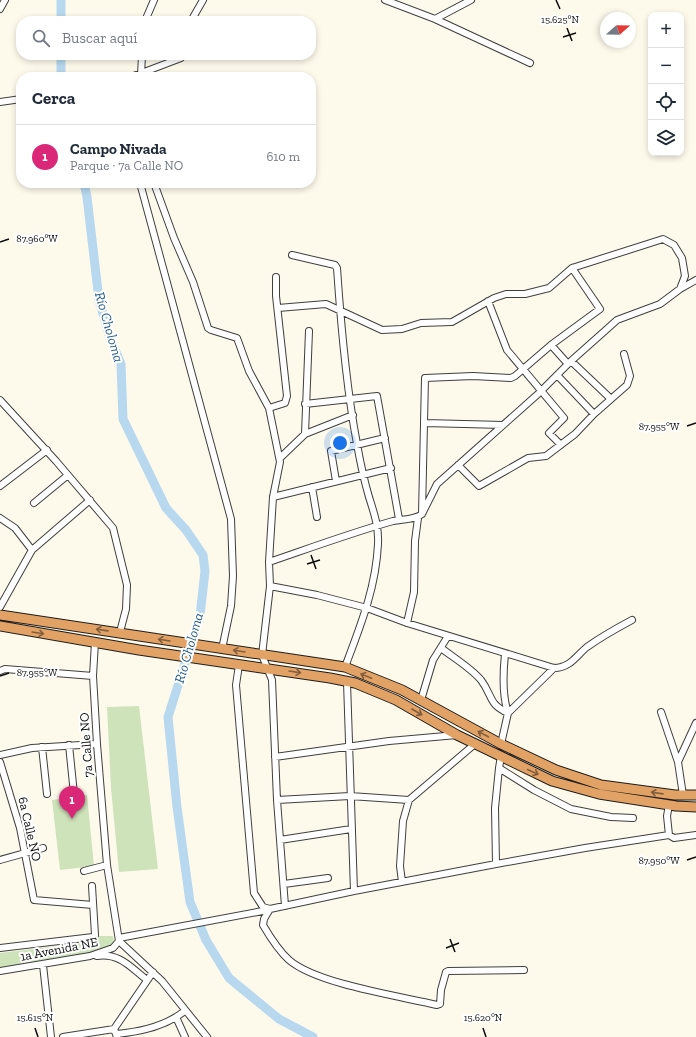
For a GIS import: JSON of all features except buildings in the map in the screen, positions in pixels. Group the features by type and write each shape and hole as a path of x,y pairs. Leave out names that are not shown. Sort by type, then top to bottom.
{"highway":[{"path":"0,615 345,667 402,690 501,744 556,770 601,785 683,795 696,795"},
{"path":"0,626 139,650 214,662 267,668 355,683 396,700 457,735 552,781 599,794 669,805 696,807"}],"street":[{"path":"0,9 5,0"},
{"path":"147,16 154,0"},
{"path":"193,16 203,0"},
{"path":"385,0 435,19 530,63"},
{"path":"435,19 471,0"},
{"path":"141,72 142,60"},
{"path":"149,72 177,60"},
{"path":"0,102 16,100"},
{"path":"141,188 231,519 233,576 231,606 219,648"},
{"path":"156,188 174,238 193,282 208,328 237,338 249,371 270,408 280,458 273,498 269,562 270,586 262,655 272,680 277,800 285,906"},
{"path":"278,308 326,304 340,312 382,330 402,329 420,323 452,322 488,301 506,294 525,294 549,288 572,268 663,239 674,245 682,258 686,276 680,289"},
{"path":"292,255 335,265 352,415 357,444 377,526 378,544 375,573 367,608 345,667"},
{"path":"407,623 414,592 415,541 420,516 424,423 423,399 425,378 473,376 511,378 551,345 600,310 572,268"},
{"path":"270,408 285,403 287,396 276,277"},
{"path":"420,516 437,484 541,391 569,362 616,320 660,304 680,289 696,280"},
{"path":"488,301 506,350 564,418 548,433 561,445"},
{"path":"305,434 309,331"},
{"path":"551,345 610,398"},
{"path":"458,465 479,486 528,458 546,456 575,434 610,398 627,385 630,376 624,354"},
{"path":"557,375 594,414"},
{"path":"305,404 377,396 391,468 399,520"},
{"path":"0,400 47,450 113,528 127,585 126,609 120,632"},
{"path":"280,458 305,434 352,415"},
{"path":"424,423 503,425"},
{"path":"336,481 331,451 384,438"},
{"path":"0,486 47,450"},
{"path":"273,498 391,468"},
{"path":"34,503 68,475"},
{"path":"312,487 317,517"},
{"path":"0,607 32,550 90,500"},
{"path":"269,562 377,526 420,516"},
{"path":"0,518 15,528 32,550"},
{"path":"270,586 318,595 367,608 407,623 554,668 561,668 573,661 586,648 632,620"},
{"path":"420,700 433,660 448,636"},
{"name":"7a Calle NO","path":"95,642 93,676 97,744 108,865 119,940"},
{"path":"441,648 476,675 482,681 497,708 508,714"},
{"path":"501,744 508,714 505,700 503,673 505,654"},
{"path":"239,664 236,685 254,893 263,907 270,909"},
{"path":"508,714 554,668"},
{"path":"0,671 5,669 93,676"},
{"path":"347,682 354,891"},
{"path":"661,712 678,762 683,795"},
{"path":"678,762 696,724"},
{"path":"275,757 457,735"},
{"path":"402,882 400,866 403,821 409,800 476,743"},
{"path":"0,755 42,747 97,744"},
{"path":"68,746 74,794"},
{"path":"42,747 47,794"},
{"path":"496,864 495,808 500,756"},
{"name":"6a Calle NO","path":"0,762 14,804 25,853 32,898 36,902 92,905"},
{"path":"499,768 534,790 571,809 611,817 633,818"},
{"path":"277,800 350,796 409,800"},
{"path":"668,835 667,816 669,805"},
{"path":"280,840 351,829"},
{"path":"207,1037 154,972 119,940 128,936 496,864 668,835 674,838 696,835"},
{"path":"0,860 43,848"},
{"path":"84,871 108,865"},
{"path":"284,884 328,878"},
{"path":"0,948 93,938 95,935 92,886"},
{"path":"270,909 264,919 263,926 289,960 326,979 437,1005 440,1004 441,990 446,972 448,971 524,970"},
{"name":"1a Avenida NE","path":"0,971 90,956 113,948 119,940"},
{"path":"90,956 110,955 118,958 147,980"},
{"path":"43,965 51,1037"},
{"path":"116,1033 147,980 154,972"},
{"path":"63,1037 137,1032 167,1023 185,1010"},
{"path":"176,1017 185,1037"}],"green space":[{"path":"139,706 158,869 119,872 111,788 107,707"},
{"path":"87,795 94,866 60,870 52,800"},
{"path":"98,936 113,936 114,943 112,946 81,956 0,968 0,953 91,942 97,939"}],"waterway":[{"name":"Río Choloma","path":"61,0 61,16"},
{"name":"Río Choloma","path":"61,60 61,72"},
{"name":"Río Choloma","path":"85,188 99,300 110,338 121,364 123,419 166,508 186,530 203,555 205,571 200,616 168,717 177,807 190,902 206,940 229,978 279,1019 313,1037"}],"place":[{"name":"Campo Nivada","path":"72,819"}]}
